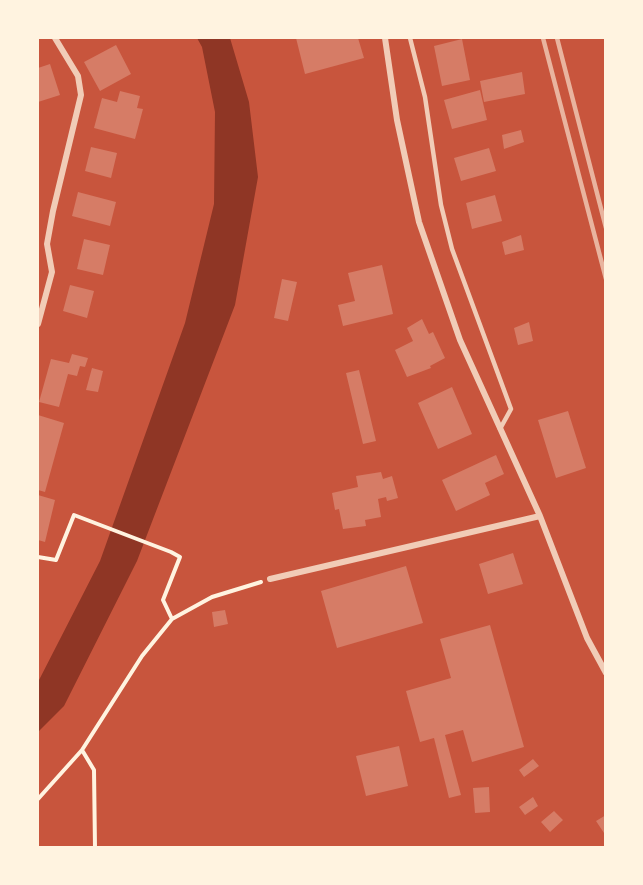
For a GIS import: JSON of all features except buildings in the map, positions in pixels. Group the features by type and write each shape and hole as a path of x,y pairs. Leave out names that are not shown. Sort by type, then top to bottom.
{"street":[{"path":"38,324 51,272 47,244 81,95 78,76 55,38"},
{"path":"386,38 397,120 419,222 460,340 540,516 587,638 606,673"},
{"path":"38,243 47,244"},
{"path":"270,579 540,516"}],"lane":[{"path":"410,38 425,97 441,205 452,249 511,408 500,429"}],"path":[{"path":"38,557 56,560 74,515 171,552 180,557 164,600 172,619"},
{"path":"38,799 82,750 142,656 172,619 212,597 270,579"},
{"path":"82,750 94,770 95,848"}],"shaded area":[{"path":"197,38 230,38 249,102 258,177 235,305 137,561 64,706 38,732 38,682 100,561 185,323 214,204 215,112 202,47"}],"railway":[{"path":"543,38 606,279"},
{"path":"557,38 606,228"}]}
